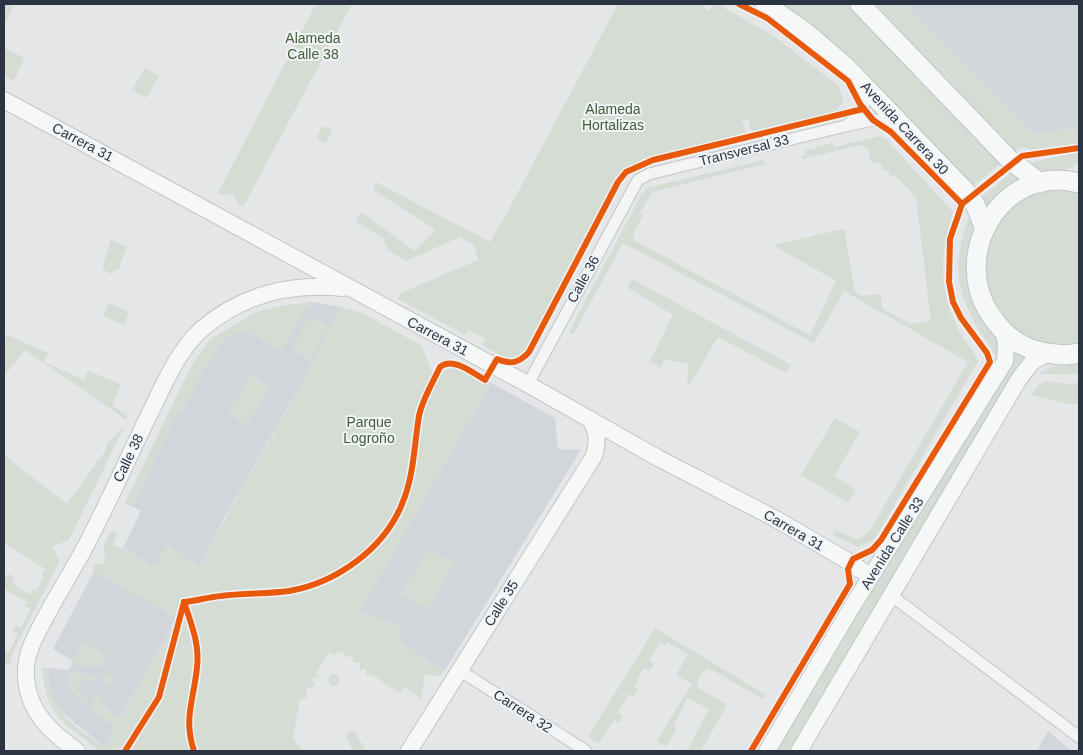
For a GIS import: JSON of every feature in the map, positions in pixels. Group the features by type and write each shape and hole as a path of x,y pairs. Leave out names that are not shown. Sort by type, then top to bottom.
{"main road":[{"name":"Avenida Carrera 30","path":"765,4 805,32 860,80 970,198 984,227"},
{"path":"860,4 1009,159 1040,183"},
{"path":"1076,179 1040,183 1023,189 1007,199 984,227 977,248 975,269 978,291 986,311 1003,332 1028,348 1048,354 1079,353"}],"street":[{"name":"Transversal 33","path":"845,126 863,109 864,98 860,80"},
{"name":"Carrera 31","path":"4,100 528,384 629,442 776,519 870,576"},
{"name":"Transversal 33","path":"643,176 845,126 873,120 899,121"},
{"name":"Calle 36","path":"528,384 636,183 643,176"},
{"name":"Calle 38","path":"77,751 51,732 40,718 30,699 26,678 28,656 179,356 202,329 228,310 258,296 288,288 322,286 348,288"},
{"name":"Avenida Calle 33","path":"767,751 870,576 1004,361 1006,342 1003,332"},
{"name":"Avenida Calle 33","path":"799,751 1022,374 1032,362 1048,354"},
{"name":"Calle 35","path":"410,751 594,456 598,441 596,431 590,420"},
{"path":"594,456 606,448 629,442"},
{"path":"892,596 1079,737"},
{"name":"Carrera 32","path":"459,670 586,751"}],"shaded area":[{"path":"905,4 1079,4 1079,117 1076,128 1033,134"},
{"path":"312,302 341,307 314,362 222,522 189,588 123,548 141,511 125,503 192,365 210,340 254,313 281,306"},
{"path":"491,383 555,418 558,449 581,450 445,670 442,671 399,641 401,626 359,612"},
{"path":"94,571 177,617 104,747 63,713 54,702 50,690 48,668 68,670 73,661 53,649"},
{"path":"1048,731 1072,751 1037,751"}],"green space":[{"path":"4,4 14,4 4,26"},
{"name":"Alameda Calle 38","path":"316,4 352,4 243,207 238,204 234,194 222,195 218,193"},
{"name":"Alameda Hortalizas","path":"618,4 706,4 703,8 708,11 713,4 717,4 771,34 839,86 843,100 837,111 832,113 752,132 748,119 742,120 746,134 643,159 623,170 524,351 514,358 504,357 482,345 485,339 469,330 465,335 398,299 401,293 478,260 474,245 460,237 406,261 388,250 383,238 356,222 361,212 415,251 436,230 373,190 376,182 490,242"},
{"path":"774,4 848,4 878,30 1002,162 971,188"},
{"path":"875,4 905,4 1033,134 1076,128 1079,117 1079,144 1032,150 1023,147 1015,151"},
{"path":"4,48 24,58 14,81 4,75"},
{"path":"145,68 159,76 146,98 132,90"},
{"path":"322,126 332,130 326,143 317,138"},
{"path":"880,136 885,138 953,212 945,242 944,286 958,329 978,361 877,535 872,541 858,547 833,535 836,530 858,540 870,530 968,362 844,291 814,343 623,243 573,335 569,332 641,195 650,187 764,160 765,164 653,192 640,212 643,215 633,234 635,241 810,335 836,281 773,245 844,229 855,292 861,296 880,294 883,309 911,324 931,321 916,197 894,175 890,176 888,170 883,170 880,162 872,164 868,149 861,145 802,159 802,155 805,155 804,151 833,143 834,147"},
{"path":"1079,152 1079,162 1069,169 1051,171 1033,168 1033,162"},
{"path":"1015,170 1022,181 986,208 979,199"},
{"path":"1045,188 1079,188 1079,347 1047,346 1031,342 1017,335 1003,322 992,306 986,289 983,271 985,253 990,236 999,219 1014,202"},
{"path":"970,215 972,236 968,269 971,292 985,323 1000,342 997,357 974,321 961,290 959,256"},
{"path":"111,240 127,247 118,270 115,269 112,274 102,269"},
{"path":"632,279 791,365 786,373 718,337 689,386 687,385 688,364 664,359 661,368 650,361 673,315 628,288"},
{"path":"312,302 312,307 306,308 281,351 257,336 242,332 233,335 224,342 207,366 181,414 177,413 133,506 125,503 192,365 210,340 254,313 281,306"},
{"path":"109,303 129,312 124,325 103,316"},
{"name":"Parque Logroño","path":"341,307 362,313 422,346 433,374 460,366 491,383 359,612 401,626 399,641 442,671 442,676 425,675 421,699 404,687 401,694 371,674 367,676 365,668 360,671 360,663 354,663 351,656 344,657 343,651 333,655 329,652 316,673 318,677 312,678 315,686 307,688 306,698 300,699 293,738 303,751 134,751 132,743 110,751 97,749 64,723 53,709 46,691 42,668 48,668 52,694 59,709 77,728 104,747 115,728 89,707 97,694 103,699 101,704 121,718 177,617 92,570 95,564 105,563 104,545 112,530 118,533 113,544 155,566 167,545 200,566 308,373"},
{"path":"310,316 329,326 310,361 292,350"},
{"path":"7,335 48,353 44,362 84,380 88,371 121,384 112,406 127,415 127,420 25,350 4,376 4,342"},
{"path":"1014,348 1032,356 1021,362 789,751 776,751"},
{"path":"1079,363 1079,374 1038,374 1051,367"},
{"path":"250,375 269,386 248,425 228,414"},
{"path":"1045,381 1068,384 1079,383 1079,404 1068,404 1031,395 1039,384"},
{"path":"835,418 860,432 834,476 856,490 848,503 801,475"},
{"path":"125,425 69,540 52,547 60,561 12,653 11,665 4,662 4,650 9,653 18,634 13,631 16,625 21,627 31,609 25,606 27,602 4,589 4,577 9,574 15,579 12,583 30,595 33,590 36,592 44,577 41,575 45,569 4,543 4,455 67,504 106,450 106,445"},
{"path":"430,549 454,564 427,610 401,594"},
{"path":"655,628 766,695 763,699 708,668 705,671 703,670 697,680 699,682 697,687 727,705 701,751 687,751 709,709 688,698 673,726 677,729 665,747 657,740 692,684 676,675 688,654 667,642 665,645 660,642 649,660 654,664 649,671 644,668 634,686 638,690 634,697 629,694 618,712 623,716 619,723 614,720 599,743 588,737"},
{"path":"82,643 108,656 101,668 71,664"},
{"path":"68,672 97,675 96,681 87,679 81,681 76,689 86,697 83,703 68,688"},
{"path":"336,674 339,675 339,685 332,686 329,685 328,678 329,675"},
{"path":"105,675 118,675 112,686 103,680"},
{"path":"354,730 366,751 353,751 346,734"}],"cycle path":[{"path":"739,4 767,18 848,81 860,104 873,120 891,132 962,204"},
{"path":"184,602 230,595 289,591 307,587 341,572 371,549 394,520 402,504 411,472 420,410 440,367 450,363 456,364 485,380 497,359 514,362 522,359 529,352 618,182 626,172 653,160 863,109"},
{"path":"751,751 850,584 848,569 853,559 872,550 881,540 990,362 987,353 961,318 953,302 949,282 950,239 962,204 1022,156 1079,148"},
{"path":"184,602 194,634 198,659 189,719 189,729 194,751"},
{"path":"125,751 159,697 184,602"}]}
